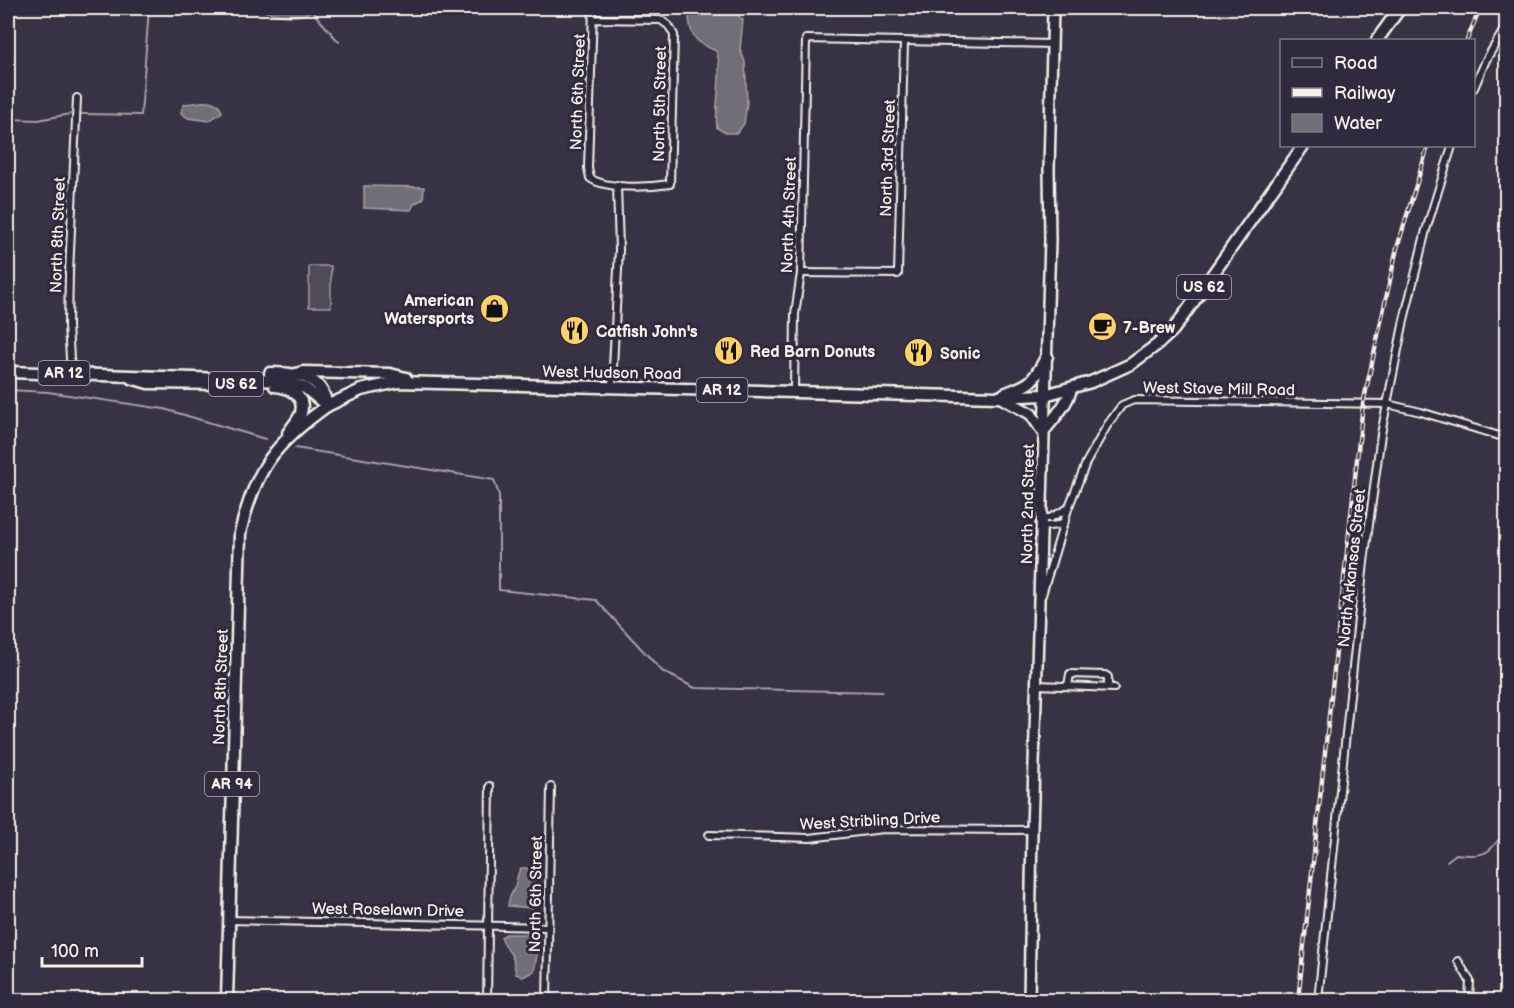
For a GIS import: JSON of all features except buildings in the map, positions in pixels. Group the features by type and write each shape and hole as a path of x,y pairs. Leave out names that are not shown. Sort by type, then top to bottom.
{"main road":[{"name":"North 2nd Street","path":"1029,1000 1043,432 1047,356 1053,8"},
{"path":"1378,39 1400,8"},
{"name":"US 62","path":"1045,395 1071,389 1131,364 1173,330 1302,147"},
{"path":"998,397 1027,386 1047,356"},
{"name":"US 62","path":"121,375 144,370 295,374"},
{"name":"AR 12","path":"8,372 121,375"},
{"name":"AR 12","path":"295,374 303,372 390,374 421,382"},
{"path":"295,374 318,383 325,394 327,406"},
{"name":"US 62","path":"121,375 283,381 305,388 327,406"},
{"name":"US 62","path":"121,375 148,382 286,387 295,393 301,403 301,413 283,441"},
{"name":"West Hudson Road","path":"327,406 362,390 380,385 421,382 998,397 1045,395"},
{"path":"1043,432 1068,401 1071,389"},
{"name":"AR 12","path":"998,397 1031,414 1043,432"},
{"name":"North 8th Street","path":"227,1000 240,533 248,501 260,472 283,441 327,406"}],"street":[{"name":"North 6th Street","path":"593,8 588,168 590,178 597,183 617,185"},
{"name":"North 5th Street","path":"593,19 661,20 669,26 674,35 670,184 617,185"},
{"path":"1475,84 1506,26"},
{"name":"North 4th Street","path":"794,391 795,314 801,273 806,39 904,42"},
{"path":"904,42 1053,44"},
{"name":"North 3rd Street","path":"801,273 898,274 904,42"},
{"name":"North 8th Street","path":"71,374 69,294 77,98"},
{"name":"North Arkansas Street","path":"1318,1000 1364,562 1381,434 1424,240 1439,183 1452,147"},
{"path":"612,387 619,250 617,185"},
{"name":"West Stave Mill Road","path":"1040,602 1068,509 1086,463 1108,424 1122,405 1134,400 1387,404 1506,438"},
{"path":"1042,522 1068,509"},
{"path":"1042,522 1058,525 1065,521"},
{"path":"1037,685 1112,688 1105,675 1070,674 1068,686"},
{"path":"487,1000 490,786"},
{"name":"North 6th Street","path":"547,1000 551,787"},
{"name":"West Stribling Drive","path":"709,835 810,838 883,829 1032,830"},
{"name":"West Roselawn Drive","path":"229,920 547,927"},
{"path":"1458,962 1470,981 1469,1000"}],"shaded area":[{"path":"309,266 331,266 331,307 309,307"}],"water":[{"path":"258,8 315,8 303,15 287,16"},
{"path":"721,8 732,10 743,20 740,49 745,62 747,102 744,124 737,133 726,133 717,128 719,68 716,51 696,39 691,30 689,17 698,9 716,13"},
{"path":"210,101 219,105 222,112 209,121 188,118 181,113 185,104"},
{"path":"364,186 424,187 423,199 414,204 411,210 364,208"},
{"path":"521,868 529,868 533,875 536,904 532,908 508,906"},
{"path":"506,934 535,934 540,940 534,971 523,977 516,974 512,956 501,937"}],"waterway":[{"path":"82,114 141,115 149,8"},
{"path":"311,10 339,42"},
{"path":"8,119 38,120 70,114"},
{"path":"8,390 48,392 164,409 265,439"},
{"path":"295,448 494,480 499,495 499,590 596,600 662,671 695,688 882,692"},
{"path":"1447,861 1456,854 1474,855 1486,852 1491,849 1506,829"}],"railway":[{"path":"1467,39 1480,8"},
{"path":"1298,1000 1363,404 1397,248 1428,147"}],"place":[{"name":"American Watersports","path":"495,309"},
{"name":"7-Brew","path":"1102,327"},
{"name":"Catfish John's","path":"575,331"},
{"name":"Red Barn Donuts","path":"729,351"},
{"name":"Sonic","path":"919,353"}]}
